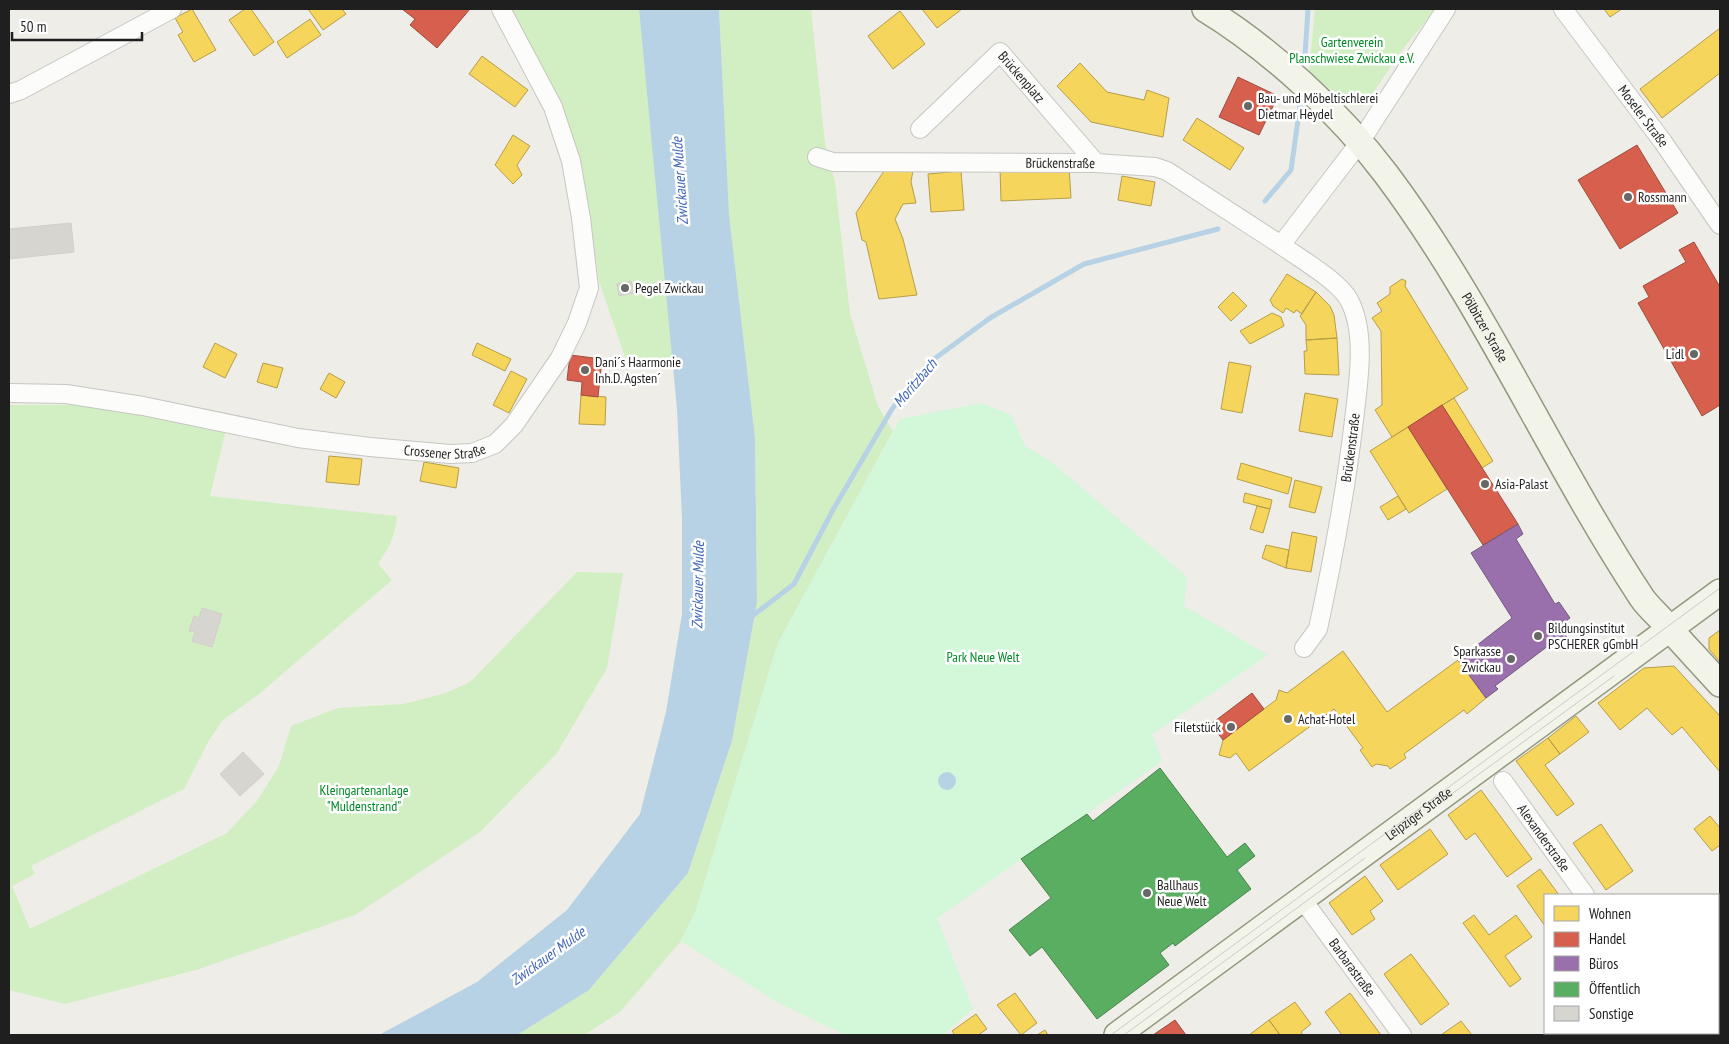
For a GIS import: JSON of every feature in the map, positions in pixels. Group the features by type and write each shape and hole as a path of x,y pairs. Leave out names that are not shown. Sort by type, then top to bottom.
{"street":[{"path":"9,94 21,90 172,9"},
{"name":"Crossener Straße","path":"9,393 66,394 144,406 298,438 370,447 450,454 472,453 495,444 514,425 560,358 577,323 589,288 581,218 571,161 553,107 501,9"},
{"name":"Pölbitzer Straße","path":"1204,9 1233,26 1306,89 1360,142 1385,173 1437,249 1644,600 1720,684"},
{"path":"1281,245 1360,142 1446,9"},
{"name":"Moseler Straße","path":"1563,9 1663,142 1720,225"},
{"name":"Brückenplatz","path":"920,129 1000,52 1096,163"},
{"name":"Brückenstraße","path":"817,157 833,162 1096,163 1155,167 1168,172 1281,245 1322,273 1349,299 1356,323 1360,365 1343,506 1318,629 1304,648"},
{"name":"Leipziger Straße","path":"1117,1035 1671,630 1720,592"},
{"name":"Alexanderstraße","path":"1503,781 1584,894"},
{"name":"Barbarastraße","path":"1302,899 1402,1035"}],"green space":[{"path":"507,9 639,9 673,361 626,360 599,281 590,220"},
{"path":"719,9 811,9 825,143 835,182 850,314 878,406 893,431 778,643 696,910 681,941 620,1012 584,1035 517,1035 589,990 688,873 732,741 757,602 755,438 728,208"},
{"name":"Gartenverein Planschwiese Zwickau e.V.","path":"1315,9 1436,9 1402,50 1364,106 1351,106 1309,72"},
{"name":"Park Neue Welt","path":"981,403 1011,415 1025,446 1050,461 1187,577 1184,606 1268,655 1152,734 1162,761 937,918 973,1009 943,1035 845,1035 775,1001 681,941 696,910 778,643 900,419"},
{"name":"Kleingartenanlage \"Muldenstrand\"","path":"9,405 111,405 226,430 210,496 397,516 391,541 378,564 392,580 259,694 223,720 209,740 184,789 31,866 35,874 12,886 30,929 227,833 257,801 279,766 291,726 338,708 403,704 446,693 470,682 577,572 623,573 607,668 557,753 480,832 355,915 196,970 65,1004 9,990"}],"water":[{"name":"Zwickauer Mulde","path":"639,9 719,9 729,215 755,438 757,602 732,741 688,873 589,990 517,1035 379,1035 477,982 567,910 640,814 666,712 682,614 682,519 677,409"},
{"path":"943,772 951,772 956,777 954,788 943,790 938,785 938,777"}],"building: Wohnen":[{"path":"192,9 216,50 194,62 178,35 183,32 175,18"},
{"path":"245,9 251,9 274,42 254,56 229,20"},
{"path":"308,9 342,9 346,14 323,30"},
{"path":"922,9 962,9 937,28"},
{"path":"1604,9 1622,9 1610,17"},
{"path":"900,11 925,44 893,69 868,36"},
{"path":"310,19 321,35 287,58 277,42"},
{"path":"1720,28 1720,73 1662,118 1640,89"},
{"path":"482,56 528,90 515,107 469,74"},
{"path":"1080,63 1107,92 1144,100 1147,90 1169,98 1163,137 1091,122 1057,86"},
{"path":"1197,118 1244,148 1230,170 1183,140"},
{"path":"513,135 530,146 517,165 522,175 513,184 495,165"},
{"path":"1069,167 1071,198 1001,201 1000,169"},
{"path":"913,170 911,182 916,203 903,204 895,219 903,239 917,295 879,299 866,242 862,240 856,213 884,171"},
{"path":"961,171 964,210 931,212 928,174"},
{"path":"1122,176 1155,182 1151,206 1118,200"},
{"path":"1287,274 1316,292 1302,314 1296,310 1294,313 1286,308 1283,313 1273,306 1270,300"},
{"path":"1402,279 1406,281 1405,286 1468,389 1392,437 1375,410 1382,405 1381,331 1372,318 1382,311 1377,303 1390,294 1390,287"},
{"path":"1233,292 1247,306 1231,321 1218,307"},
{"path":"1316,292 1330,306 1334,315 1337,338 1306,340 1306,325 1300,316"},
{"path":"1272,313 1281,317 1284,326 1250,344 1240,331"},
{"path":"1337,338 1339,375 1305,374 1304,351 1307,351 1306,340"},
{"path":"215,343 237,354 225,378 203,367"},
{"path":"477,343 511,359 505,371 472,355"},
{"path":"1229,362 1251,366 1242,413 1221,409"},
{"path":"263,363 283,368 277,388 257,382"},
{"path":"511,371 527,379 509,413 493,405"},
{"path":"329,373 345,382 336,398 320,389"},
{"path":"1305,393 1338,399 1332,437 1299,431"},
{"path":"581,395 606,397 605,425 579,424"},
{"path":"1454,398 1493,461 1482,468 1442,405"},
{"path":"1408,427 1447,489 1409,513 1370,451"},
{"path":"329,456 362,459 359,485 326,482"},
{"path":"424,462 459,468 456,488 420,481"},
{"path":"1241,463 1292,478 1288,494 1237,479"},
{"path":"1295,480 1322,487 1315,513 1289,507"},
{"path":"1245,493 1272,500 1270,509 1243,502"},
{"path":"1398,496 1406,509 1388,520 1380,507"},
{"path":"1257,506 1270,509 1263,533 1250,529"},
{"path":"1292,532 1317,537 1311,572 1286,568"},
{"path":"1266,545 1289,550 1286,568 1262,558"},
{"path":"1720,630 1720,662 1709,649 1709,638"},
{"path":"1343,651 1387,712 1458,660 1486,698 1467,714 1464,710 1404,754 1406,758 1390,769 1388,766 1376,764 1372,767 1360,750 1363,748 1334,709 1249,771 1236,753 1230,758 1219,755 1223,740 1276,700 1279,690 1287,693"},
{"path":"1674,666 1720,716 1720,772 1682,727 1672,735 1647,708 1620,730 1598,703 1644,668"},
{"path":"1576,716 1589,732 1560,754 1548,738"},
{"path":"1548,738 1560,754 1545,765 1574,804 1557,816 1516,761"},
{"path":"1481,790 1532,859 1507,877 1475,833 1466,840 1448,815"},
{"path":"1710,816 1720,828 1720,845 1712,851 1694,829"},
{"path":"1601,824 1633,871 1606,890 1573,843"},
{"path":"1430,829 1448,854 1398,890 1380,865"},
{"path":"1540,869 1558,894 1544,894 1544,925 1517,886"},
{"path":"1365,876 1383,901 1370,911 1375,919 1352,935 1329,903"},
{"path":"1474,915 1489,935 1516,915 1532,937 1505,956 1521,979 1510,987 1463,923"},
{"path":"1411,954 1449,1004 1421,1025 1384,974"},
{"path":"1720,962 1719,1000 1719,963"},
{"path":"1015,993 1037,1023 1021,1035 997,1005"},
{"path":"1350,993 1381,1035 1342,1035 1325,1012"},
{"path":"1295,1002 1311,1024 1301,1032 1303,1035 1280,1035 1269,1020"},
{"path":"976,1014 987,1029 978,1035 955,1035 952,1031"},
{"path":"1269,1020 1280,1035 1249,1035"},
{"path":"1461,1021 1472,1035 1441,1035"},
{"path":"1045,1030 1048,1035 1037,1035"},
{"path":"1600,1034 1665,1034 1599,1035"}],"building: Handel":[{"path":"402,9 470,9 437,48 410,25 415,19"},
{"name":"Bau- und Möbeltischlerei Dietmar Heydel","path":"1238,77 1278,96 1259,135 1219,117"},
{"name":"Rossmann","path":"1637,145 1678,213 1620,249 1578,180"},
{"name":"Lidl","path":"1694,242 1720,287 1720,405 1702,416 1638,303 1649,297 1643,286 1686,262 1679,250"},
{"name":"Dani´s Haarmonie Inh.D. Agsten´","path":"570,355 602,359 598,397 581,395 582,382 567,380"},
{"path":"1442,405 1518,524 1483,545 1408,427"},
{"path":"1252,693 1264,709 1223,740 1211,724"},
{"path":"1175,1020 1186,1035 1153,1035"}],"building: Büros":[{"path":"1518,524 1523,534 1516,539 1555,604 1559,602 1570,618 1567,620 1565,634 1567,637 1550,649 1548,646 1495,686 1498,689 1486,698 1458,660 1512,618 1471,553"}],"building: Öffentlich":[{"name":"Ballhaus Neue Welt","path":"1160,768 1227,857 1245,843 1255,856 1237,870 1251,889 1175,946 1173,943 1160,953 1169,965 1097,1019 1042,947 1030,956 1009,930 1051,898 1021,859 1087,814 1093,821"}],"building: Sonstige":[{"path":"71,223 74,252 9,259 9,229"},
{"name":"Pegel Zwickau","path":"631,281 634,293 619,296 617,284"},
{"path":"202,608 222,614 212,647 192,641 195,632 189,631 194,616 199,618"},
{"path":"243,752 264,774 240,796 220,774"}],"waterway":[{"name":"Moritzbach","path":"1305,55 1308,9"},
{"name":"Moritzbach","path":"1265,201 1291,170 1300,106"},
{"name":"Moritzbach","path":"751,617 794,584 834,508 892,409 930,362 990,318 1084,264 1218,229"}],"tram line":[{"path":"1111,1035 1720,588"},
{"path":"1442,801 1614,676"},
{"path":"1124,1035 1365,858"}],"place":[{"name":"Bau- und Möbeltischlerei Dietmar Heydel","path":"1248,106"},
{"name":"Rossmann","path":"1628,197"},
{"name":"Pegel Zwickau","path":"625,288"},
{"name":"Lidl","path":"1694,354"},
{"name":"Dani´s Haarmonie Inh.D. Agsten´","path":"585,370"},
{"name":"Asia-Palast","path":"1485,484"},
{"name":"Bildungsinstitut PSCHERER gGmbH","path":"1538,636"},
{"name":"Sparkasse Zwickau","path":"1511,659"},
{"name":"Achat-Hotel","path":"1288,719"},
{"name":"Filetstück","path":"1231,727"},
{"name":"Ballhaus Neue Welt","path":"1147,893"}]}
